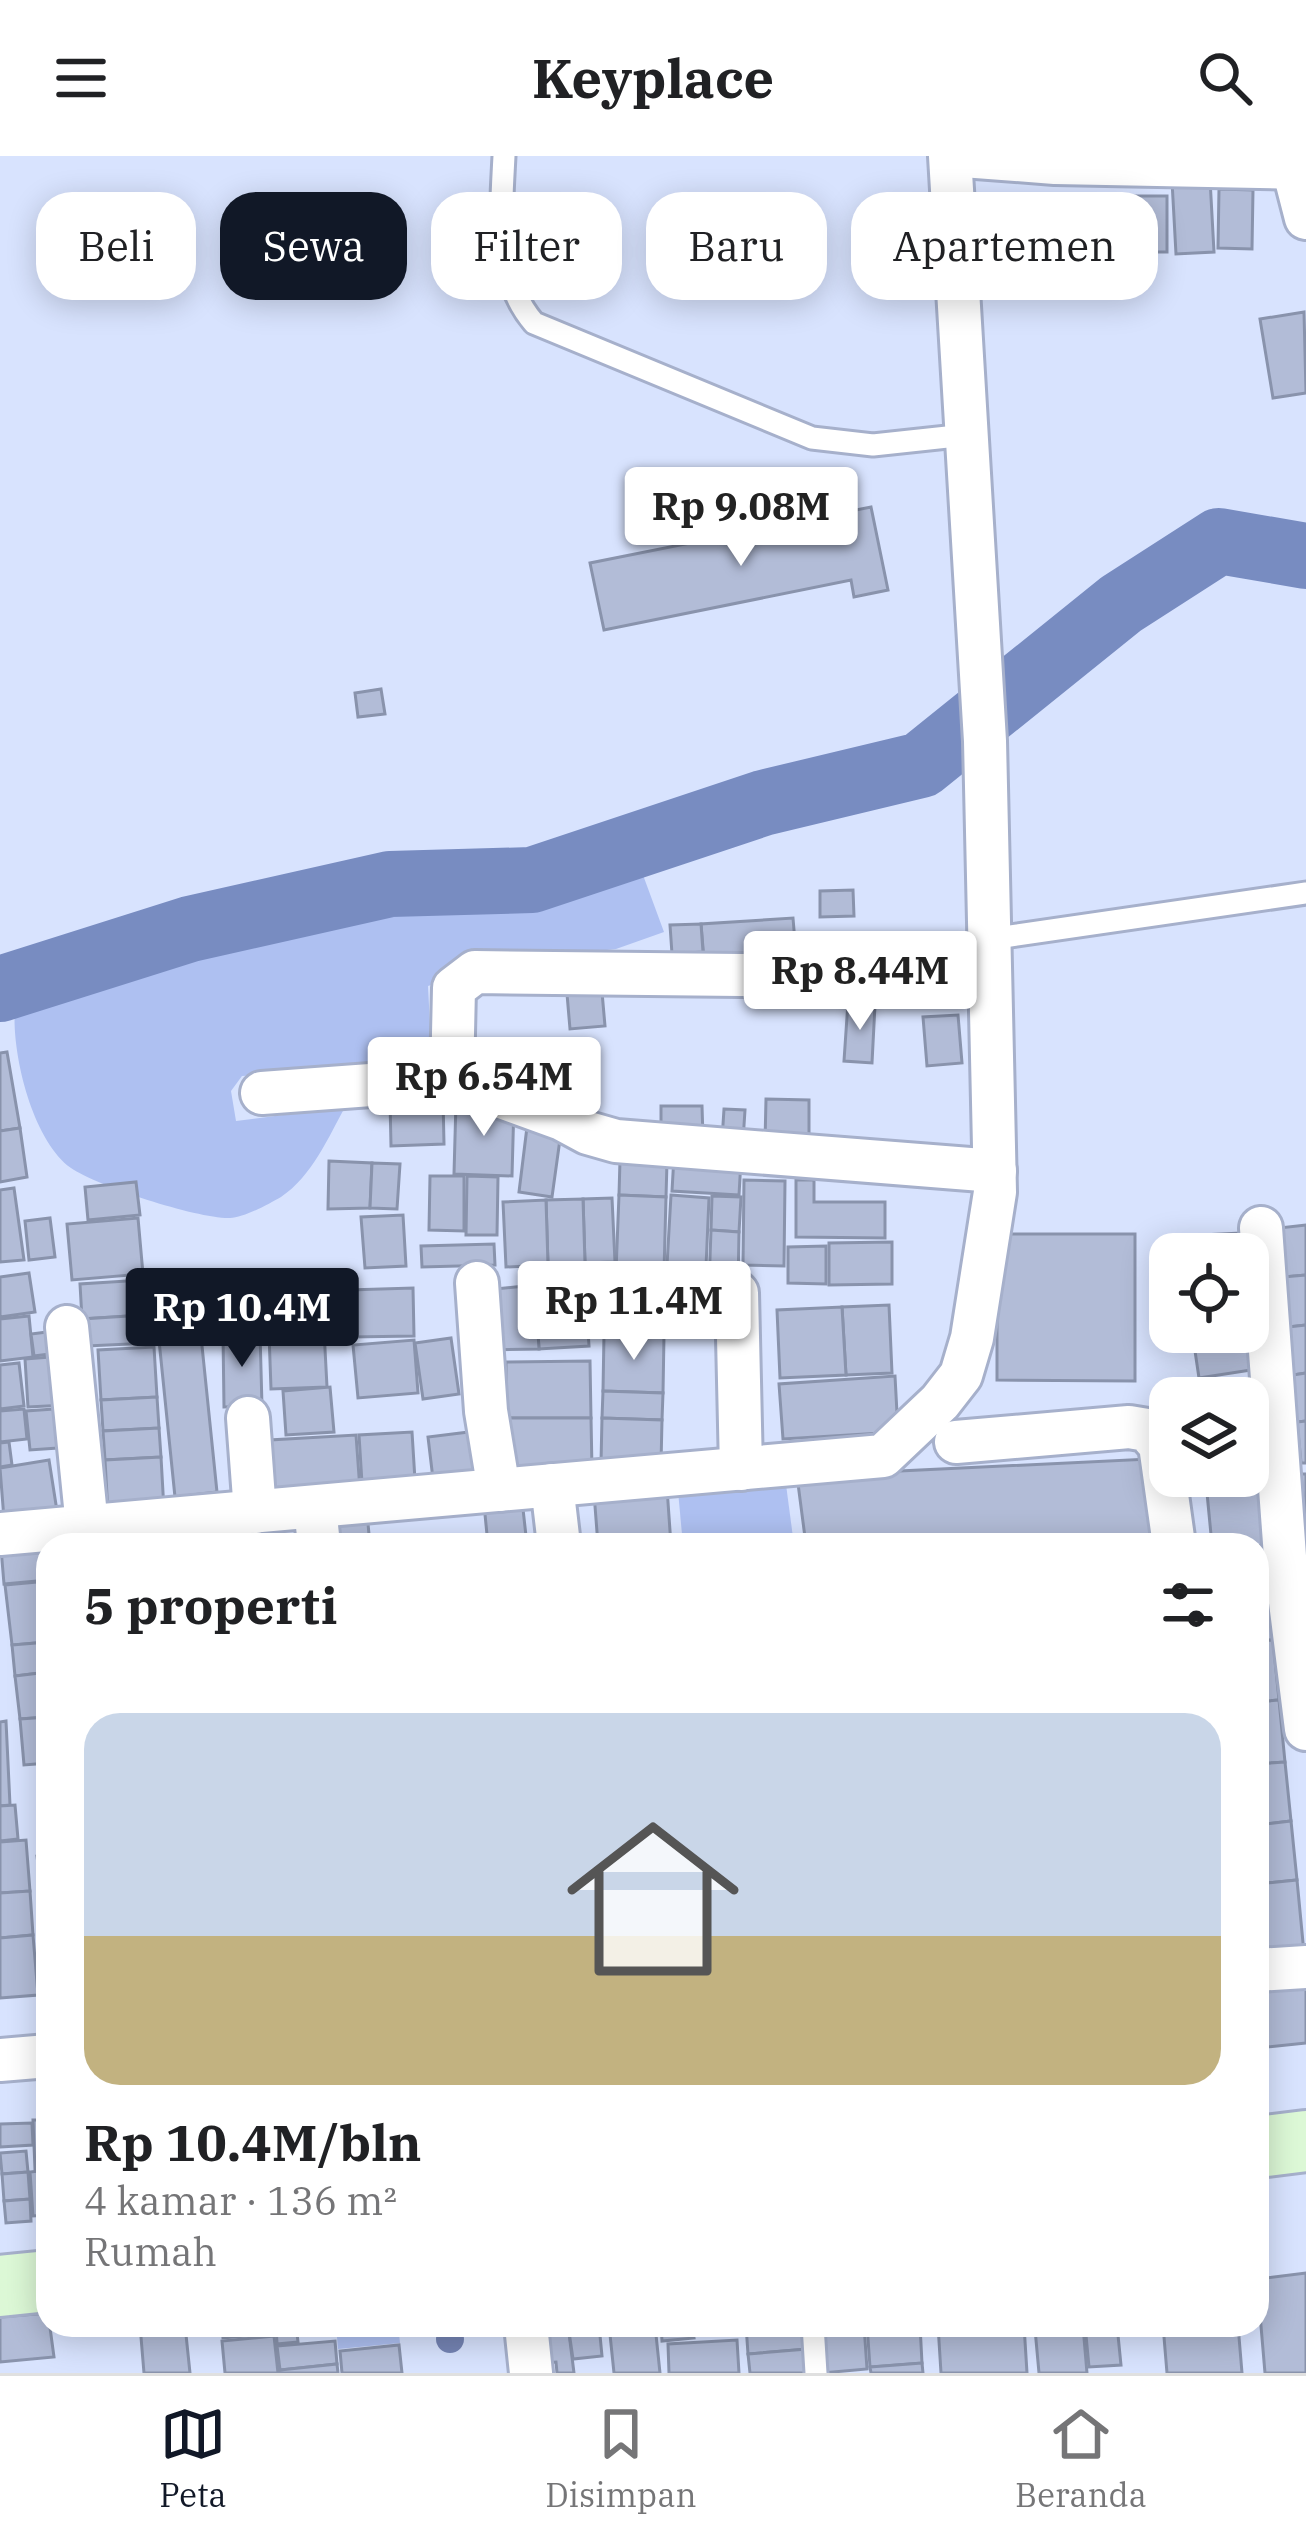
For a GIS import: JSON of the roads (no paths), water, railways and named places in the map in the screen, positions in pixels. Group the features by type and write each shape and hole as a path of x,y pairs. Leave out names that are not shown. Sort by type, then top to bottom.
{"main road":[{"path":"0,2286 36,2282"}],"street":[{"path":"56,1533 113,1532 255,1512 317,1526 499,1490 884,1456 961,1376 972,1338 995,1171 983,722 950,156"},
{"path":"963,156 1054,163 1296,164 1306,218"},
{"path":"452,1078 454,988 475,972 990,958"},
{"path":"262,1093 452,1078 616,1141 995,1171"},
{"path":"1261,1228 1283,1571 1306,1729"},
{"path":"476,1282 486,1412 499,1490"},
{"path":"737,1293 741,1469"},
{"path":"67,1328 113,1532"},
{"path":"248,1418 255,1512"},
{"path":"956,1442 1130,1427 1147,1430 1160,1444 1172,1533"},
{"path":"552,1486 558,1533"},
{"path":"0,1534 36,1533"},
{"path":"1269,1969 1306,1967"},
{"path":"0,2060 36,2057"},
{"path":"527,2337 531,2373"}],"lane":[{"path":"504,156 501,201 507,273 519,305 535,322 812,438 872,445 966,435"},
{"path":"990,958 1306,892"},
{"path":"814,2337 816,2373"}],"waterway":[{"path":"0,989 190,929 390,884 532,880 763,803 921,765 1121,604 1219,541 1306,556"}]}
